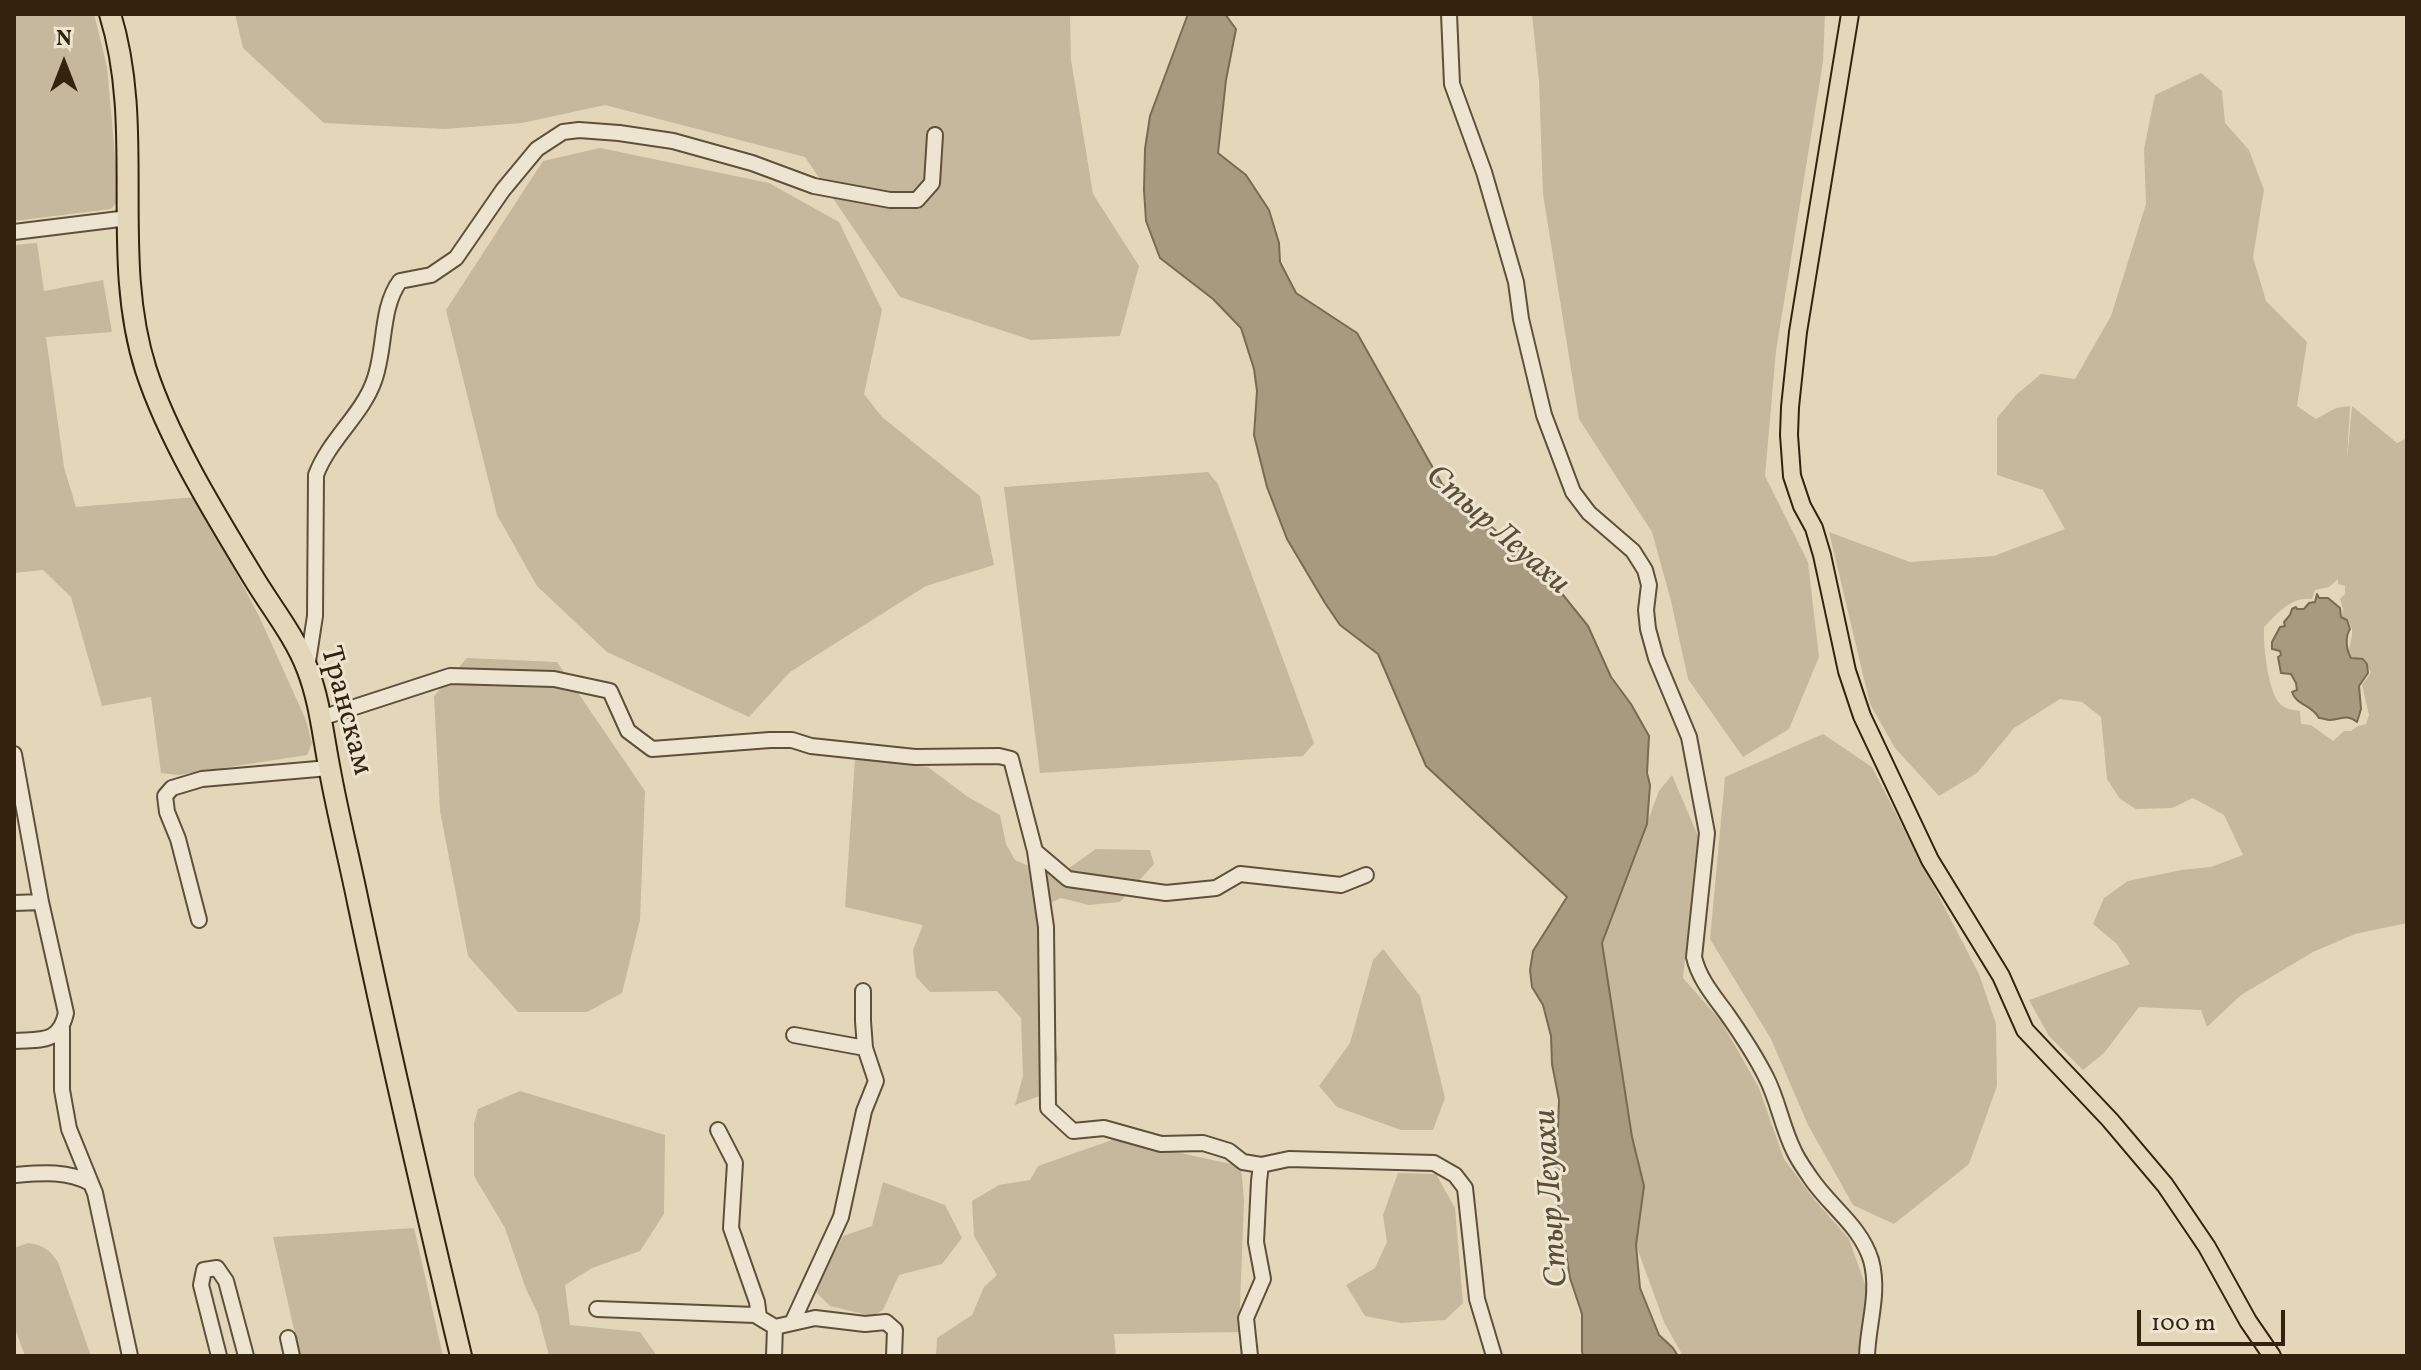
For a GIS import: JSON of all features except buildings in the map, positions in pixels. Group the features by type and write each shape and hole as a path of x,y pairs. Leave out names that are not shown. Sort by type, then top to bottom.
{"highway":[{"name":"Транскам","path":"110,14 120,49 125,94 130,278 135,322 146,370 203,493 293,640 307,669 321,718 385,1031 461,1356"}],"main road":[{"path":"1850,14 1798,332 1789,435 1792,476 1822,555 1847,671 1862,716 1930,860 2001,976 2025,1030 2110,1120 2165,1185 2207,1247 2248,1321 2272,1356"}],"street":[{"path":"1449,14 1452,84 1484,172 1516,282 1521,319 1544,415 1573,492 1589,513 1633,551 1645,570 1649,585 1646,610 1648,629 1656,658 1689,737 1707,833 1694,957 1698,973 1766,1078 1781,1110 1793,1149 1811,1180 1850,1222 1863,1241 1871,1260 1876,1289 1867,1356"},
{"path":"307,669 315,616 316,475 323,456 373,385 382,357 393,291 400,281 431,275 456,258 503,190 537,149 563,132 619,133 673,141 752,163 814,186 890,200 917,200 932,183 935,135"},
{"path":"14,232 128,218"},
{"path":"321,718 450,676 554,679 610,691 628,731 652,749 792,740 811,746 915,757 999,756 1011,759 1035,851 1046,927 1048,1108 1073,1131 1104,1128 1161,1144 1203,1143 1229,1151 1243,1162 1261,1165 1289,1159 1434,1163 1455,1175 1465,1188 1477,1299 1494,1356"},
{"path":"15,760 41,902 66,1013 62,1028 62,1090 69,1129 99,1207 130,1356"},
{"path":"199,920 165,796 172,788 202,779 329,768"},
{"path":"1035,851 1068,879 1166,893 1216,888 1240,874 1341,885 1366,875"},
{"path":"14,903 41,902"},
{"path":"792,1323 841,1217 864,1111 876,1081 865,1048 863,991"},
{"path":"14,1041 53,1037 62,1028"},
{"path":"794,1035 865,1048"},
{"path":"718,1130 735,1163 731,1228 757,1302 759,1317"},
{"path":"1250,1356 1246,1318 1263,1279 1256,1242 1261,1165"},
{"path":"14,1175 77,1175 90,1183"},
{"path":"219,1356 201,1285 204,1270 209,1268 217,1268 226,1281 246,1356"},
{"path":"597,1309 755,1315 775,1327 815,1318 865,1324 886,1322 895,1330 894,1356"},
{"path":"774,1356 775,1327"},
{"path":"288,1338 292,1356"}],"shaded area":[{"path":"14,14 94,14 107,67 119,200 111,209 14,221"},
{"path":"235,14 1070,14 1071,60 1093,194 1139,266 1120,336 1031,340 900,297 805,157 605,105 522,123 445,129 324,123 243,48"},
{"path":"1532,14 1825,14 1823,62 1776,351 1765,476 1808,562 1819,657 1789,729 1743,757 1688,679 1652,532 1579,419 1543,194 1539,81"},
{"path":"2201,73 2222,91 2225,123 2249,150 2264,190 2253,257 2266,301 2307,342 2297,406 2316,419 2336,408 2350,406 2347,460 2352,406 2397,443 2407,438 2407,923 2355,934 2313,952 2241,995 2207,1027 2201,1010 2139,1007 2104,1053 2083,1070 2049,1036 2029,1000 2130,964 2117,944 2093,924 2104,898 2128,881 2211,867 2243,855 2224,815 2193,798 2172,808 2136,809 2120,799 2107,779 2101,717 2082,702 2060,699 2014,728 1977,773 1939,796 1895,748 1870,704 1829,532 1910,562 1994,556 2065,529 2043,490 1997,475 1997,418 2016,395 2041,374 2075,379 2111,316 2146,204 2144,149 2155,95","holes":["2338,579 2338,584 2345,586 2345,594 2340,599 2342,616 2348,619 2352,630 2350,655 2364,658 2371,673 2362,685 2369,715 2366,724 2344,731 2333,741 2311,725 2301,724 2300,711 2283,706 2276,699 2267,668 2264,627 2291,603 2312,599 2315,590 2329,587"]},
{"path":"600,148 769,183 839,222 882,310 864,394 882,417 980,496 994,565 926,586 790,672 749,717 607,652 537,586 497,515 446,310 543,161"},
{"path":"37,243 44,291 103,280 112,332 46,337 64,467 76,507 196,497 259,616 306,720 312,743 307,755 178,775 161,773 151,697 102,706 71,597 43,570 14,573 14,245"},
{"path":"1208,472 1218,484 1314,743 1303,756 1040,773 1004,487"},
{"path":"467,658 557,662 645,791 640,920 622,993 587,1012 518,1012 468,956 440,811 434,696"},
{"path":"1823,734 1872,767 1979,974 1996,1024 1997,1086 1969,1164 1894,1224 1853,1205 1808,1125 1771,1039 1710,939 1725,777"},
{"path":"855,759 928,767 968,797 1000,815 1006,844 1015,860 1038,870 1069,868 1096,849 1150,850 1154,864 1120,902 1089,905 1061,898 1040,908 1040,947 1058,1060 1042,1095 1015,1105 1023,1076 1021,1018 997,991 930,992 916,977 913,950 923,925 845,907"},
{"path":"1672,775 1698,836 1683,978 1721,1021 1759,1088 1784,1159 1849,1239 1867,1290 1858,1356 1683,1356 1664,1322 1636,1245 1644,1186 1632,1137 1602,943 1659,791"},
{"path":"1383,949 1420,996 1445,1098 1433,1130 1401,1130 1337,1107 1319,1086 1350,1043 1373,960"},
{"path":"520,1091 665,1135 664,1214 640,1251 592,1268 565,1285 570,1325 640,1332 657,1356 549,1356 538,1314 505,1228 474,1176 474,1124 478,1109"},
{"path":"1115,1139 1241,1166 1244,1200 1239,1332 1114,1334 1116,1356 936,1356 937,1338 972,1315 984,1287 997,1275 974,1236 972,1201 999,1185 1030,1180 1038,1166"},
{"path":"1398,1173 1436,1174 1455,1208 1463,1303 1445,1320 1401,1323 1365,1316 1346,1285 1375,1268 1387,1242 1383,1215"},
{"path":"883,1182 945,1205 962,1238 942,1264 899,1275 883,1310 872,1316 830,1306 815,1291 843,1236 872,1226"},
{"path":"414,1228 443,1356 300,1356 273,1237"},
{"path":"28,1243 45,1248 58,1262 91,1356 25,1356 14,1326 14,1248"}],"water":[{"name":"Стыр Леуахи","path":"1188,14 1225,14 1236,29 1226,80 1218,153 1246,175 1269,210 1279,243 1280,262 1296,293 1357,333 1442,484 1547,575 1588,626 1611,677 1649,736 1647,824 1602,943 1632,1137 1644,1186 1636,1245 1640,1288 1659,1335 1678,1356 1583,1356 1582,1314 1570,1278 1556,1191 1554,1150 1559,1100 1552,1064 1551,1036 1543,1005 1532,987 1530,970 1533,951 1567,897 1426,766 1378,654 1340,625 1287,539 1267,487 1254,435 1257,391 1254,369 1241,328 1213,299 1160,258 1146,221 1145,149 1150,116"},
{"path":"2317,594 2340,608 2341,617 2347,620 2350,629 2347,639 2349,655 2363,659 2367,664 2368,673 2359,686 2361,709 2357,722 2347,717 2319,718 2297,700 2292,692 2297,690 2296,683 2291,674 2281,673 2280,651 2272,649 2272,642 2280,627 2285,626 2284,622 2292,609 2304,609 2315,602"}]}
